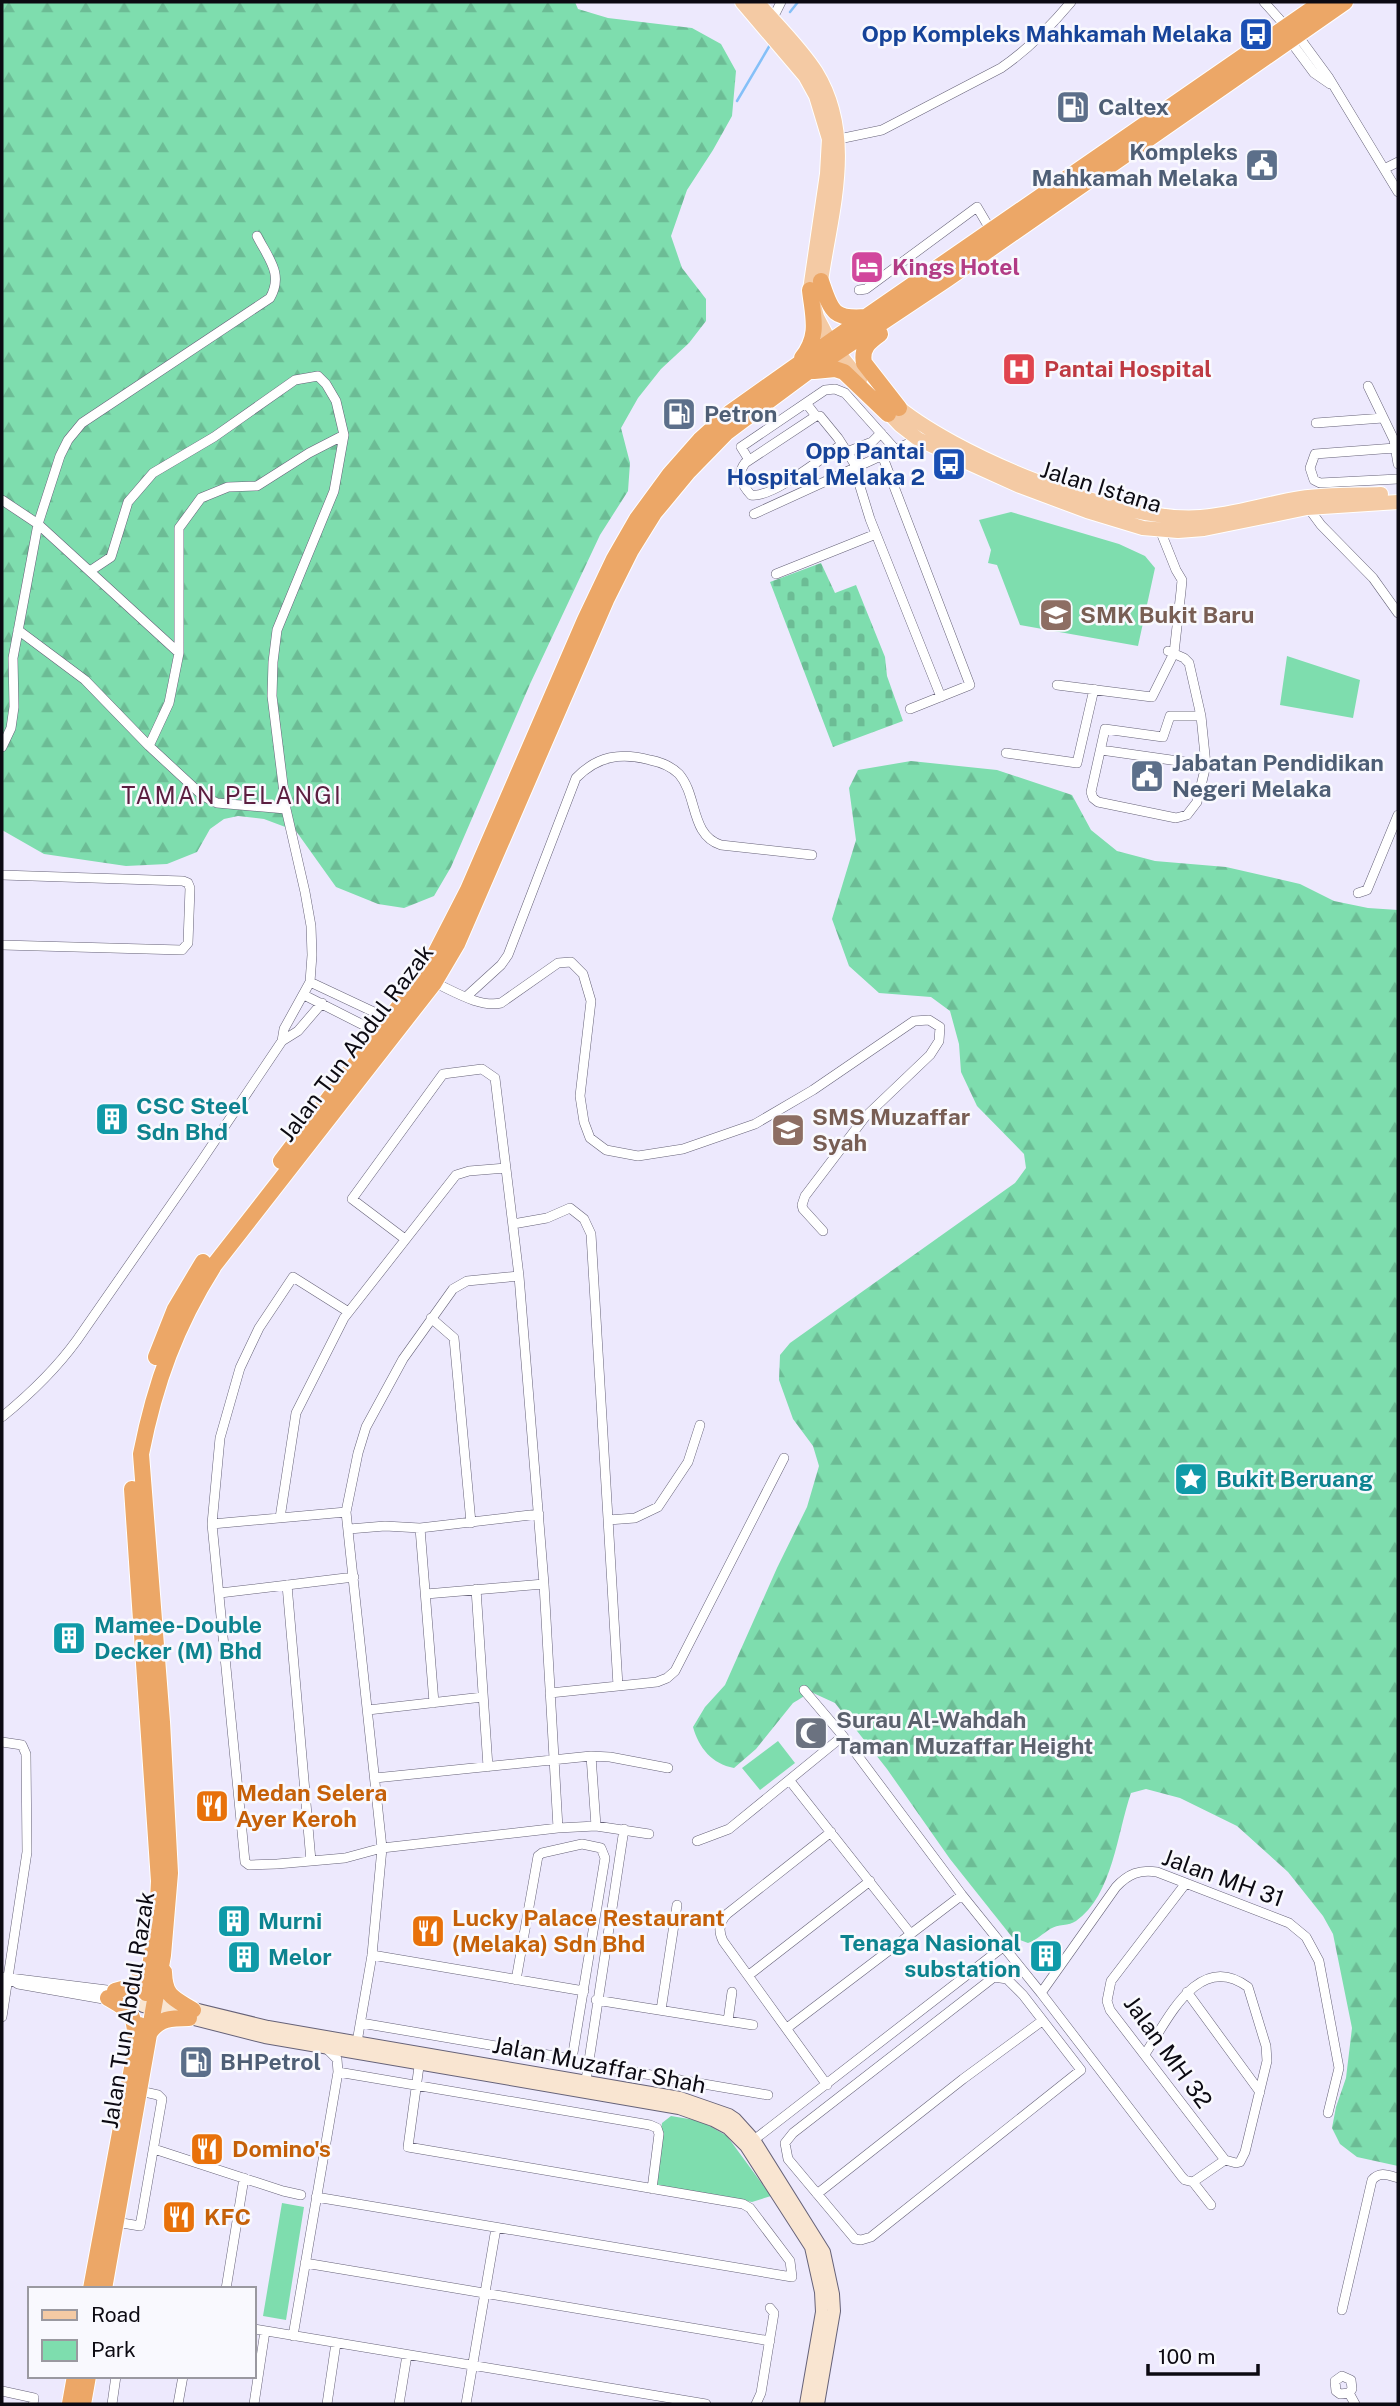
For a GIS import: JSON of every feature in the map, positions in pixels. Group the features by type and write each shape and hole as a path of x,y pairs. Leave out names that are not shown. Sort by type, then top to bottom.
{"highway":[{"name":"Jalan Tun Abdul Razak","path":"92,2287 135,2051 149,2003 170,1873 162,1722 141,1454 149,1414 166,1358 195,1295 215,1264 384,1036 457,944 606,600 631,550 654,513 688,472 727,432 802,369 947,279 1288,30 1322,2"},
{"name":"Jalan Tun Abdul Razak","path":"837,345 866,317 990,229 1288,30 1345,2"},
{"path":"894,411 864,363 864,348 947,279"},
{"path":"815,286 836,314 851,318 866,317"},
{"path":"815,286 814,336 802,369 835,369 844,372 894,411"},
{"path":"135,2051 134,2018 112,1995 133,1986 157,1959"},
{"path":"157,1959 166,1990 191,2014"},
{"name":"Jalan Tun Abdul Razak","path":"104,2287 140,2091 148,2036 149,2003"},
{"path":"148,2036 159,2022 191,2014"},
{"path":"70,2404 75,2378"},
{"path":"83,2404 88,2378"}],"main road":[{"path":"742,2 805,76 816,96 829,139 815,286"},
{"path":"757,2 815,69 827,92 839,139 839,175 815,286"},
{"name":"Jalan Istana","path":"815,286 817,317 837,345 887,398 894,411 918,439 1020,486 1115,520 1160,530 1204,529 1306,503 1398,502"},
{"name":"Jalan Istana","path":"894,411 974,453 1077,495 1146,513 1181,517 1398,493"},
{"path":"1108,505 1131,516 1153,521 1160,530 1171,523 1202,520 1221,513"},
{"name":"Jalan Muzaffar Shah","path":"149,2003 265,2037 325,2047 356,2047"},
{"name":"Jalan Muzaffar Shah","path":"191,2014 268,2027 420,2060 585,2086 679,2108 729,2128 750,2143 824,2252 834,2311 818,2404"},
{"name":"Jalan Muzaffar Shah","path":"750,2143 813,2253 822,2312 806,2404"}],"street":[{"path":"772,20 780,2"},
{"path":"839,139 882,130 1002,68 1020,56 1071,2"},
{"path":"1264,2 1336,89 1398,192"},
{"path":"1288,30 1314,72 1336,89"},
{"path":"1385,168 1398,162"},
{"path":"859,290 866,289 977,207 990,229"},
{"path":"2,747 11,728 13,659 38,524 60,456 68,440 82,423 270,298 278,277 257,236"},
{"path":"90,571 111,556 128,502 153,473 215,437 295,380 318,376 326,384 335,401 344,435 334,491 277,630 272,662 272,696 286,809 306,892 311,926 310,982 284,1029 282,1041"},
{"path":"1368,386 1395,448 1398,464"},
{"path":"749,460 741,447 825,390 835,389 845,393 895,449"},
{"path":"806,402 838,438 855,466 876,534 941,696"},
{"path":"816,416 741,468 740,480 751,495 757,496 779,486 844,448 872,442 881,433"},
{"path":"1316,422 1383,418"},
{"path":"149,746 169,703 179,653 178,528 201,498 228,487 257,486 309,453 344,435"},
{"path":"754,514 918,439"},
{"path":"1395,448 1315,454 1310,468 1314,480 1320,483 1398,479"},
{"path":"882,455 970,685 910,709"},
{"path":"2,500 38,524 179,653"},
{"path":"1306,503 1373,578 1398,613"},
{"path":"1057,685 1152,697 1170,655 1177,591 1175,570 1160,530"},
{"path":"776,574 876,534"},
{"path":"18,630 85,680 149,746 203,796 217,803 286,809"},
{"path":"1170,655 1189,663 1201,716 1206,765 1197,802 1187,815 1176,818 1098,802 1093,798 1091,792 1105,729 1163,737 1170,716 1201,716"},
{"path":"1006,753 1077,763 1094,689"},
{"path":"1101,750 1206,765"},
{"path":"467,996 501,965 508,955 576,778 585,767 597,761 624,755 669,766 684,782 700,827 712,842 812,855"},
{"path":"1358,893 1367,890 1393,840 1398,815"},
{"path":"2,875 183,881 188,883 190,888 188,943 182,950 2,945"},
{"path":"428,980 487,1004 500,1003 558,963 571,962 583,974 591,1001 580,1096 584,1122 590,1138 606,1150 638,1156 683,1149 755,1124 813,1090 914,1021 929,1020 940,1027 939,1041 930,1055 866,1116 805,1196 803,1209 823,1231"},
{"path":"310,982 395,1022"},
{"path":"304,995 384,1036"},
{"path":"2,1417 27,1396 73,1346 282,1041 298,1031 322,1003"},
{"path":"405,1239 352,1199 443,1074 482,1069 495,1077 519,1276 544,1584 558,1828"},
{"path":"280,1518 296,1413 347,1311 456,1175 469,1171 506,1168"},
{"path":"513,1224 547,1218 570,1208 584,1219 591,1234 618,1686"},
{"path":"356,2047 372,1955 382,1848 346,1513 358,1453 366,1427 403,1359 453,1289 467,1281 519,1276"},
{"path":"347,1311 293,1277 259,1328 240,1368 220,1438 212,1524 245,1863 345,1858 382,1848 596,1825 649,1834"},
{"path":"431,1318 454,1338 471,1522"},
{"path":"608,1520 635,1518 658,1507 688,1462 700,1424"},
{"path":"550,1693 657,1682 675,1671 784,1458"},
{"path":"212,1524 346,1513"},
{"path":"349,1529 420,1528 538,1514"},
{"path":"420,1528 434,1703"},
{"path":"220,1593 354,1577"},
{"path":"426,1594 544,1584"},
{"path":"288,1585 311,1861"},
{"path":"476,1589 488,1767"},
{"path":"804,1690 843,1736 962,1895 1182,2177 1193,2182 1212,2205"},
{"path":"368,1710 483,1697"},
{"path":"697,1841 729,1829 843,1736"},
{"path":"2,1742 22,1745 26,1754 27,1852 5,1977 2,2017"},
{"path":"375,1778 591,1756 668,1768"},
{"path":"591,1756 596,1825"},
{"path":"790,1781 910,1933"},
{"path":"585,2086 624,1829"},
{"path":"831,1832 722,1919 720,1924 720,1936 787,2028 824,2087 831,2104"},
{"path":"360,2024 572,2059 605,1858 601,1848 589,1844 541,1853 538,1856 516,1980"},
{"name":"Jalan MH 31","path":"1041,1993 1123,1879 1130,1874 1148,1870 1289,1923 1306,1937 1319,1961 1339,2068 1328,2113"},
{"path":"749,1975 870,1881"},
{"name":"Jalan MH 32","path":"1186,1883 1111,1982 1108,1990 1110,2010 1224,2160"},
{"path":"787,2028 962,1895"},
{"path":"661,2010 677,1905"},
{"path":"750,2143 1003,1947"},
{"path":"372,1955 584,1991"},
{"path":"1145,2054 1188,1992 1203,1979 1215,1975 1227,1976 1248,1987 1266,2046 1267,2062 1245,2152 1240,2162 1224,2160 1193,2182"},
{"path":"5,1977 149,2003"},
{"path":"993,1977 1007,1979 1042,2021 1081,2070 871,2237 861,2240 851,2236 788,2159 785,2143 793,2133 993,1977"},
{"path":"728,2021 732,1992"},
{"path":"1188,1992 1260,2092"},
{"path":"596,2000 753,2025"},
{"path":"817,2194 963,2079 1042,2021"},
{"path":"293,2336 338,2072 337,2059 325,2047"},
{"path":"316,2197 792,2277 790,2261 750,2208 743,2204 408,2147 420,2060"},
{"path":"587,2064 768,2095"},
{"path":"338,2072 650,2125 657,2128 659,2134 652,2189"},
{"path":"116,2222 140,2226 162,2099 158,2095 140,2091"},
{"path":"810,2097 821,2111"},
{"path":"154,2149 301,2195"},
{"path":"1342,2309 1370,2185 1377,2175 1398,2178"},
{"path":"226,2287 244,2178"},
{"path":"466,2404 496,2228"},
{"path":"305,2263 770,2341"},
{"path":"756,2404 761,2393 770,2341 774,2313 770,2308"},
{"path":"256,2329 706,2404"},
{"path":"254,2404 265,2331"},
{"path":"327,2404 336,2343"},
{"path":"399,2404 407,2355"},
{"path":"112,2404 116,2378"},
{"path":"178,2404 183,2378"},
{"path":"2,2391 34,2398 33,2404"},
{"path":"1349,2393 1356,2404"}],"green space":[{"path":"2,2 575,2 578,9 608,18 692,28 721,44 736,71 732,116 687,190 671,236 682,268 706,299 706,321 689,343 661,369 638,398 621,428 630,463 628,491 600,535 530,684 451,867 434,896 404,908 378,904 336,887 296,831 264,819 238,816 224,819 210,829 197,852 167,864 126,866 44,854 2,830"},
{"path":"1011,512 1119,544 1145,556 1155,568 1138,646 1020,625 997,565 988,563 991,550 979,520"},
{"path":"821,563 835,593 856,585 885,657 887,676 903,721 833,747 770,582"},
{"path":"1287,656 1360,680 1353,718 1280,705"},
{"path":"911,761 997,770 1072,795 1091,830 1117,851 1155,861 1226,867 1300,884 1334,901 1368,908 1398,910 1398,2166 1357,2157 1340,2144 1332,2128 1346,2078 1352,2028 1333,1934 1323,1916 1288,1872 1237,1826 1180,1798 1146,1789 1131,1793 1112,1862 1098,1896 1076,1921 1053,1927 1028,1943 1012,1937 950,1859 887,1769 835,1703 811,1692 793,1703 756,1749 734,1768 719,1763 708,1754 693,1727 705,1707 725,1685 807,1507 819,1466 813,1446 793,1419 779,1380 780,1355 790,1343 1015,1183 1026,1168 1024,1154 977,1106 961,1072 959,1044 950,1011 931,997 879,993 849,966 832,919 856,840 849,788 858,770"},
{"path":"778,1741 795,1763 760,1790 742,1768"},
{"path":"671,2116 701,2121 727,2136 771,2196 752,2202 654,2185 662,2123"},
{"path":"282,2203 304,2207 286,2320 263,2316"}],"waterway":[{"path":"790,12 798,2"},
{"path":"737,101 770,45"}],"place":[{"name":"Opp Kompleks Mahkamah Melaka","path":"1256,34"},
{"name":"Caltex","path":"1073,107"},
{"name":"Kompleks Mahkamah Melaka","path":"1262,165"},
{"name":"Kings Hotel","path":"867,267"},
{"name":"Pantai Hospital","path":"1019,369"},
{"name":"Petron","path":"679,414"},
{"name":"Opp Pantai Hospital Melaka 2","path":"949,464"},
{"name":"SMK Bukit Baru","path":"1056,615"},
{"name":"Jabatan Pendidikan Negeri Melaka","path":"1147,776"},
{"name":"CSC Steel Sdn Bhd","path":"112,1119"},
{"name":"SMS Muzaffar Syah","path":"788,1130"},
{"name":"Bukit Beruang","path":"1191,1479"},
{"name":"Mamee-Double Decker (M) Bhd","path":"69,1638"},
{"name":"Surau Al-Wahdah Taman Muzaffar Height","path":"811,1733"},
{"name":"Medan Selera Ayer Keroh","path":"212,1806"},
{"name":"Murni","path":"234,1921"},
{"name":"Lucky Palace Restaurant (Melaka) Sdn Bhd","path":"428,1931"},
{"name":"Tenaga Nasional substation","path":"1046,1956"},
{"name":"Melor","path":"244,1957"},
{"name":"BHPetrol","path":"196,2062"},
{"name":"Domino's","path":"207,2149"},
{"name":"KFC","path":"179,2217"}],"district":[{"name":"TAMAN PELANGI","path":"232,796"}]}
